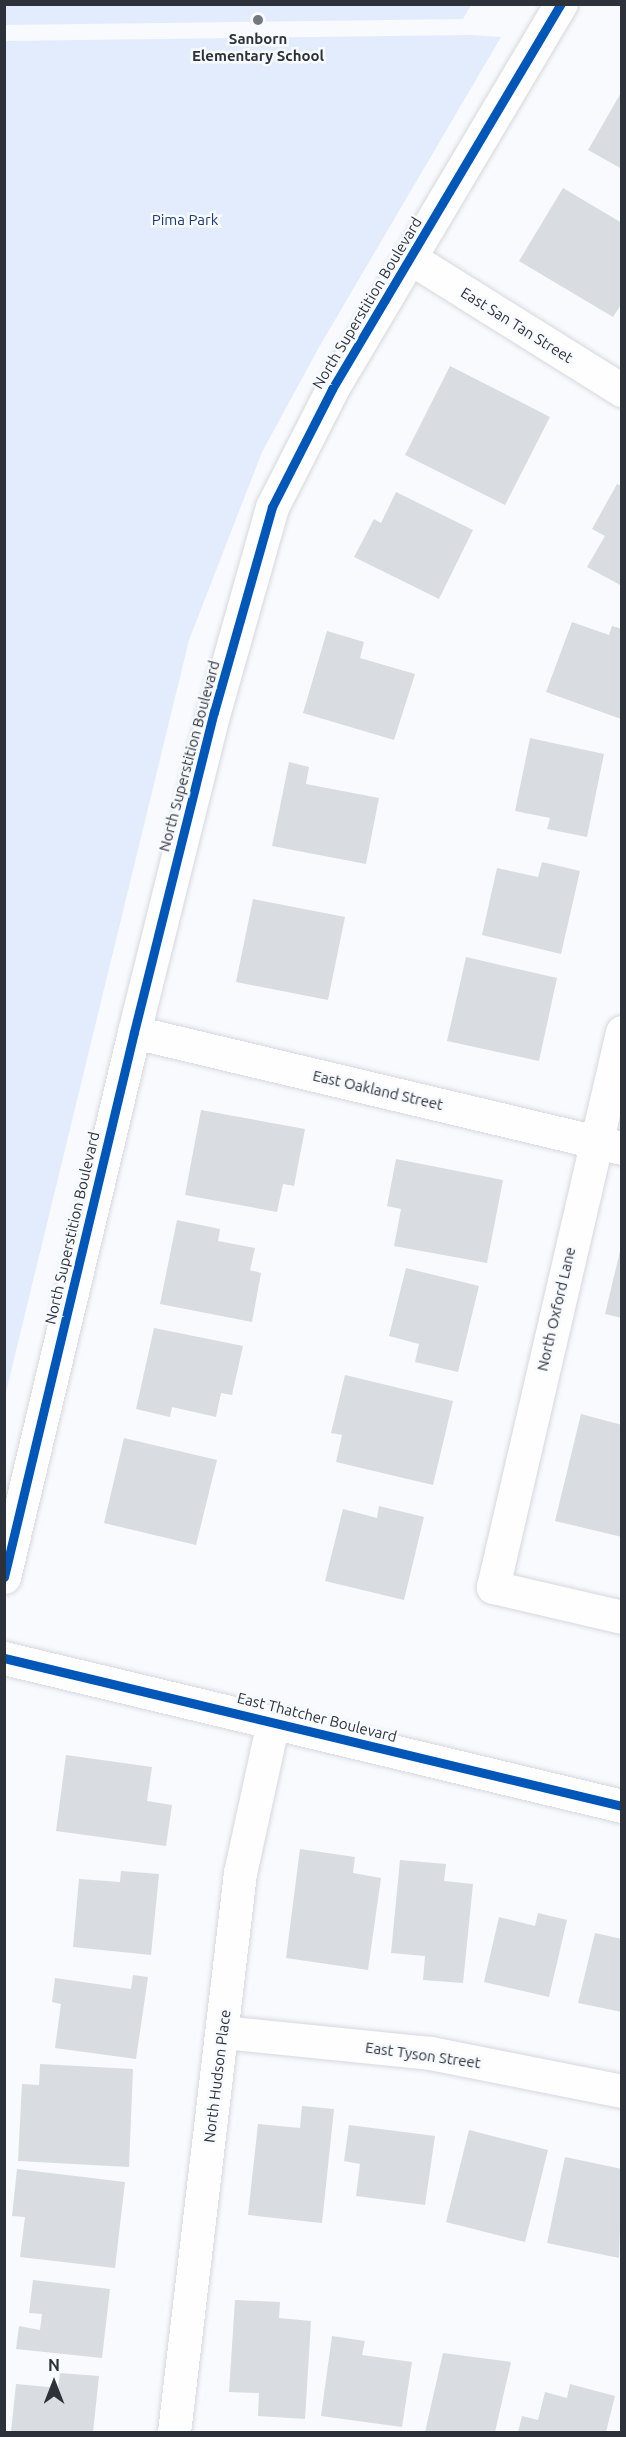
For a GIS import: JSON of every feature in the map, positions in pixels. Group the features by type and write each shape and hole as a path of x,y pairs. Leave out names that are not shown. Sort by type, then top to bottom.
{"street":[{"name":"North Superstition Boulevard","path":"4,1577 134,1032 214,712 272,507 332,389 412,259 561,4"},
{"name":"East San Tan Street","path":"412,259 621,390"},
{"name":"East Oakland Street","path":"134,1032 608,1145"},
{"name":"North Oxford Lane","path":"621,1032 608,1145 493,1587 621,1617"},
{"name":"East Thatcher Boulevard","path":"4,1658 621,1806"},
{"name":"North Hudson Place","path":"174,2433 240,1873 273,1722"},
{"name":"East Tyson Street","path":"223,2032 430,2053 621,2091"}],"green space":[{"path":"4,5 471,5 463,19 5,25"},
{"name":"Pima Park","path":"470,35 501,37 318,349 262,452 189,640 5,1396 5,41"}],"building":[{"path":"622,91 622,169 588,150"},
{"path":"563,188 622,223 622,303 613,317 519,261"},
{"path":"450,366 550,417 505,505 405,455"},
{"path":"617,484 622,486 622,586 587,567 605,536 592,529"},
{"path":"396,492 473,530 439,599 354,557 374,519 381,523"},
{"path":"572,622 609,635 612,626 622,629 621,719 546,692"},
{"path":"327,631 364,642 360,658 415,674 394,740 303,713"},
{"path":"530,738 604,754 587,837 547,829 550,818 515,811"},
{"path":"289,762 309,767 306,784 379,798 366,864 272,846"},
{"path":"542,862 580,871 561,954 482,935 497,868 538,877"},
{"path":"253,899 345,917 328,1000 236,982"},
{"path":"466,957 557,978 539,1061 447,1041"},
{"path":"201,1110 305,1129 294,1186 283,1184 277,1212 185,1195"},
{"path":"396,1159 503,1180 487,1263 394,1246 401,1209 387,1206"},
{"path":"177,1220 220,1229 218,1241 255,1248 250,1270 261,1273 252,1322 160,1304"},
{"path":"622,1248 622,1318 605,1314"},
{"path":"406,1268 479,1286 458,1372 415,1362 419,1344 389,1336"},
{"path":"154,1328 243,1346 232,1395 221,1393 216,1417 172,1407 170,1417 136,1409"},
{"path":"345,1375 453,1401 433,1485 336,1462 342,1435 331,1433"},
{"path":"581,1414 622,1425 622,1537 555,1521"},
{"path":"124,1438 217,1460 196,1545 104,1523"},
{"path":"379,1506 424,1517 404,1600 325,1581 343,1509 377,1518"},
{"path":"66,1755 152,1767 147,1801 172,1805 166,1846 56,1831"},
{"path":"300,1849 355,1857 353,1873 381,1878 368,1970 286,1958"},
{"path":"400,1860 446,1864 444,1881 473,1884 463,1983 423,1980 425,1956 391,1953"},
{"path":"121,1871 159,1874 151,1955 73,1947 79,1879 120,1882"},
{"path":"538,1913 567,1920 549,1997 484,1982 499,1917 535,1926"},
{"path":"595,1933 622,1939 622,2012 578,2003"},
{"path":"133,1975 148,1977 136,2059 55,2048 61,2004 52,2002 55,1978 131,1989"},
{"path":"40,2064 133,2069 129,2167 18,2161 22,2084 39,2085"},
{"path":"302,2106 334,2109 322,2223 248,2215 258,2124 300,2128"},
{"path":"349,2125 435,2136 425,2205 356,2196 360,2164 344,2161"},
{"path":"469,2130 548,2150 525,2242 446,2222"},
{"path":"565,2157 622,2169 619,2258 547,2243"},
{"path":"17,2169 125,2182 115,2268 20,2257 25,2217 12,2216"},
{"path":"33,2280 110,2289 102,2358 16,2349 19,2326 40,2330 42,2314 29,2313"},
{"path":"235,2300 280,2302 279,2318 311,2321 305,2419 258,2416 259,2393 229,2392"},
{"path":"332,2336 365,2341 362,2355 412,2362 402,2427 321,2416"},
{"path":"443,2353 511,2362 495,2432 425,2432"},
{"path":"60,2373 99,2376 93,2432 11,2432 16,2384 58,2388"},
{"path":"570,2384 615,2396 606,2432 518,2432 522,2416 538,2420 545,2392 567,2398"}],"cycle path":[{"path":"4,1577 134,1032 214,712 272,507 332,389 561,4"},
{"path":"4,1658 622,1806"}],"place":[{"name":"Sanborn Elementary School","path":"258,20"}]}
